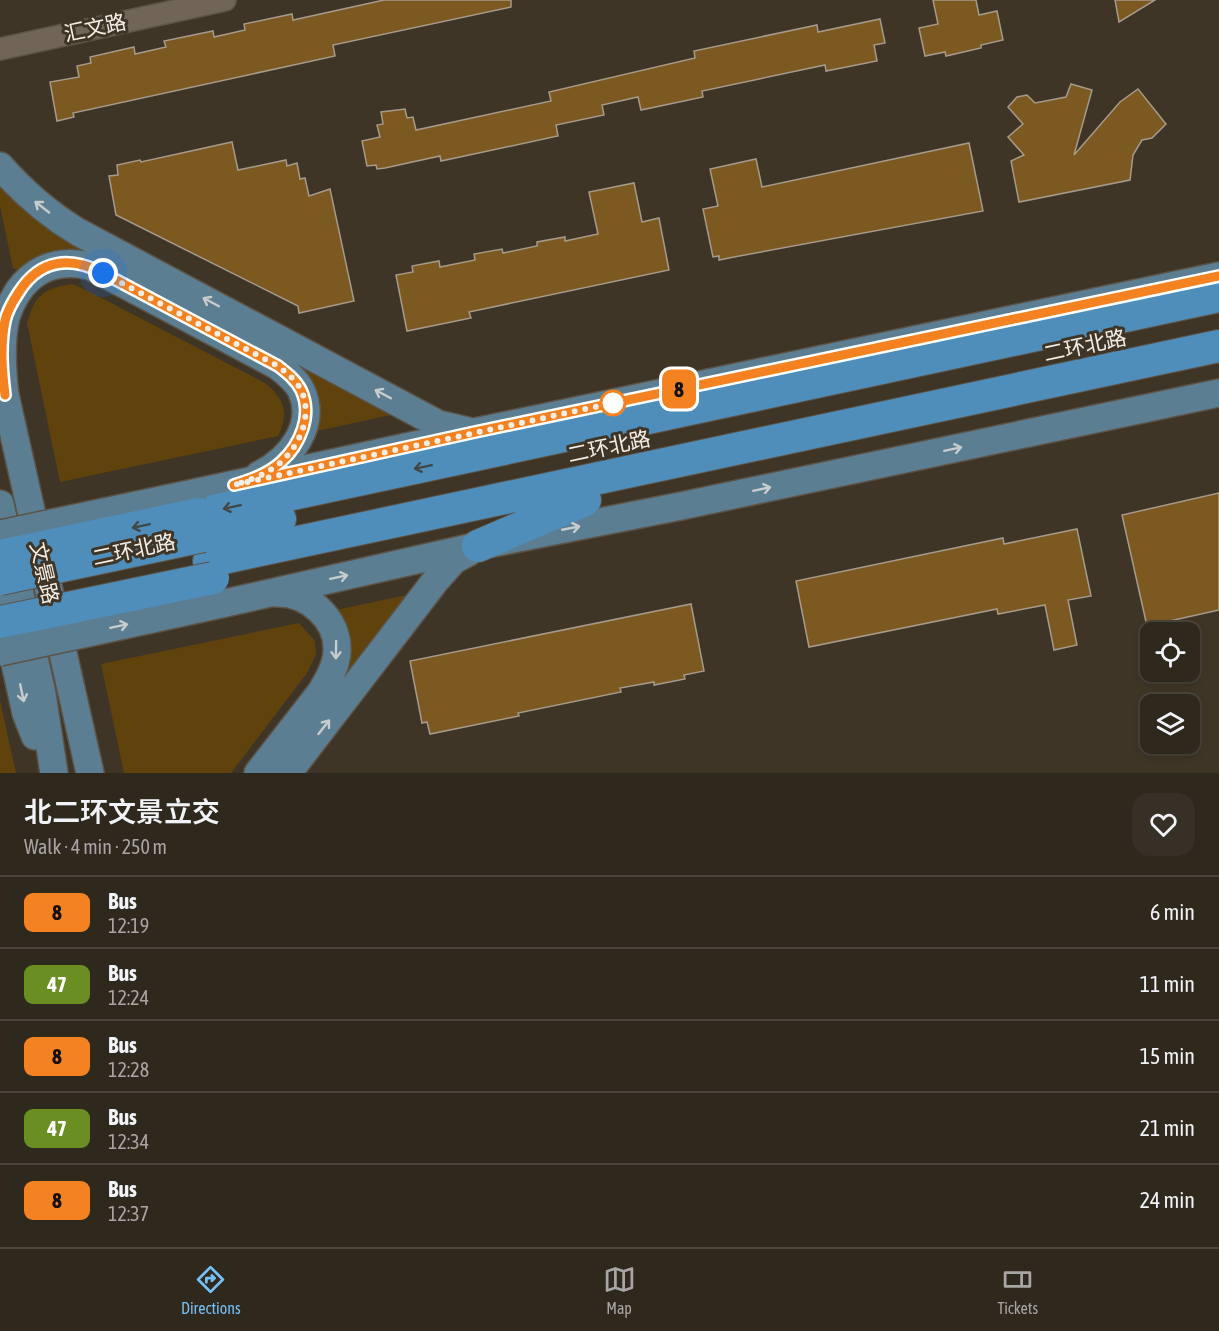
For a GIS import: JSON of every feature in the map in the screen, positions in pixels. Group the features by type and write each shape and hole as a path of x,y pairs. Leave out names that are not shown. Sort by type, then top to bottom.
{"highway":[{"path":"0,622 206,547 564,437 1219,296"},
{"name":"二环北路","path":"0,604 206,547 588,451 1219,317"},
{"path":"1003,342 1125,337"},
{"name":"二环北路","path":"0,579 206,547 1219,346"},
{"path":"0,556 206,547 585,500 1219,366"},
{"path":"475,432 564,437"},
{"path":"478,546 585,500"}],"main road":[{"path":"0,166 31,198 78,232 438,424 475,432"},
{"name":"文景路","path":"87,760 4,391 2,364 5,318 12,302 33,274 53,265 74,262 90,266 278,366 292,377 300,389 306,413 304,427 281,462 269,470 234,485"},
{"path":"0,652 206,547 234,485 475,432 1219,276"},
{"path":"268,593 478,546 681,506 1219,393"},
{"name":"文景路","path":"0,504 42,694 51,773"},
{"path":"0,534 206,547 268,593 288,594 314,605 329,620 333,629 337,653 329,679 258,773"},
{"path":"288,773 438,578 454,560 478,546"},
{"path":"0,595 26,713 51,773"}],"street":[{"name":"汇文路","path":"0,49 225,0"}],"shaded area":[{"path":"0,185 107,261 50,254 29,262 20,271 13,268 0,206"},
{"path":"72,284 265,383 277,395 283,407 283,421 278,436 60,482 27,323 33,306 42,294 54,288"},
{"path":"290,358 395,414 317,431 318,404"},
{"path":"412,594 345,677 346,634 336,610"},
{"path":"299,623 315,641 316,655 307,673 231,773 124,773 101,664"},
{"path":"0,701 16,773 0,773"}],"building":[{"path":"384,0 511,0 511,7 333,45 335,56 73,113 74,117 57,121 50,82 79,77 77,66 91,63 90,57 134,47 135,54 166,47 164,41 213,31 214,37 245,30 244,24 292,14 293,20"},
{"path":"933,0 976,0 979,15 997,11 1003,40 946,56 945,52 925,56 919,28 938,24"},
{"path":"1115,0 1155,0 1119,22"},
{"path":"880,19 885,43 874,45 877,61 826,71 825,65 702,91 703,97 641,110 638,97 602,105 604,115 556,125 558,136 441,161 440,156 385,168 377,169 376,165 367,166 362,141 380,137 377,125 383,124 381,112 405,109 407,118 413,117 416,130 551,101 549,92 695,58 694,51 817,25 818,32"},
{"path":"1071,84 1092,90 1074,155 1120,102 1138,89 1166,124 1152,138 1142,140 1133,155 1130,180 1019,202 1011,161 1024,155 1008,137 1023,124 1008,107 1017,97 1027,95 1035,103 1066,97"},
{"path":"232,142 238,170 286,160 287,166 297,163 300,179 305,178 309,196 330,189 354,301 299,313 298,306 116,215 109,176 118,175 117,165"},
{"path":"969,143 983,211 719,260 719,256 713,257 703,209 718,206 710,169 756,159 762,187"},
{"path":"634,183 642,222 659,218 669,270 469,312 471,318 407,331 396,275 413,272 412,266 439,261 440,267 475,260 474,254 502,249 503,253 537,246 537,242 565,237 565,241 598,234 589,192"},
{"path":"1219,493 1219,610 1165,622 1146,622 1122,515"},
{"path":"1077,529 1091,596 1068,600 1077,645 1054,650 1045,605 998,614 997,609 809,647 796,581 1003,538 1004,544"},
{"path":"691,604 704,671 684,675 685,679 620,688 621,692 430,734 427,722 422,723 410,661"}],"bus line":[{"name":"8","path":"5,395 2,364 5,318 12,302 33,274 60,263 74,262 90,266 278,366 292,377 300,389 306,413 304,427 299,438 281,462 254,478 234,485 475,432 1219,276"}],"route":[{"path":"103,273 278,366 292,377 300,389 306,413 304,427 293,447 281,462 269,470 234,485 613,403"}]}
